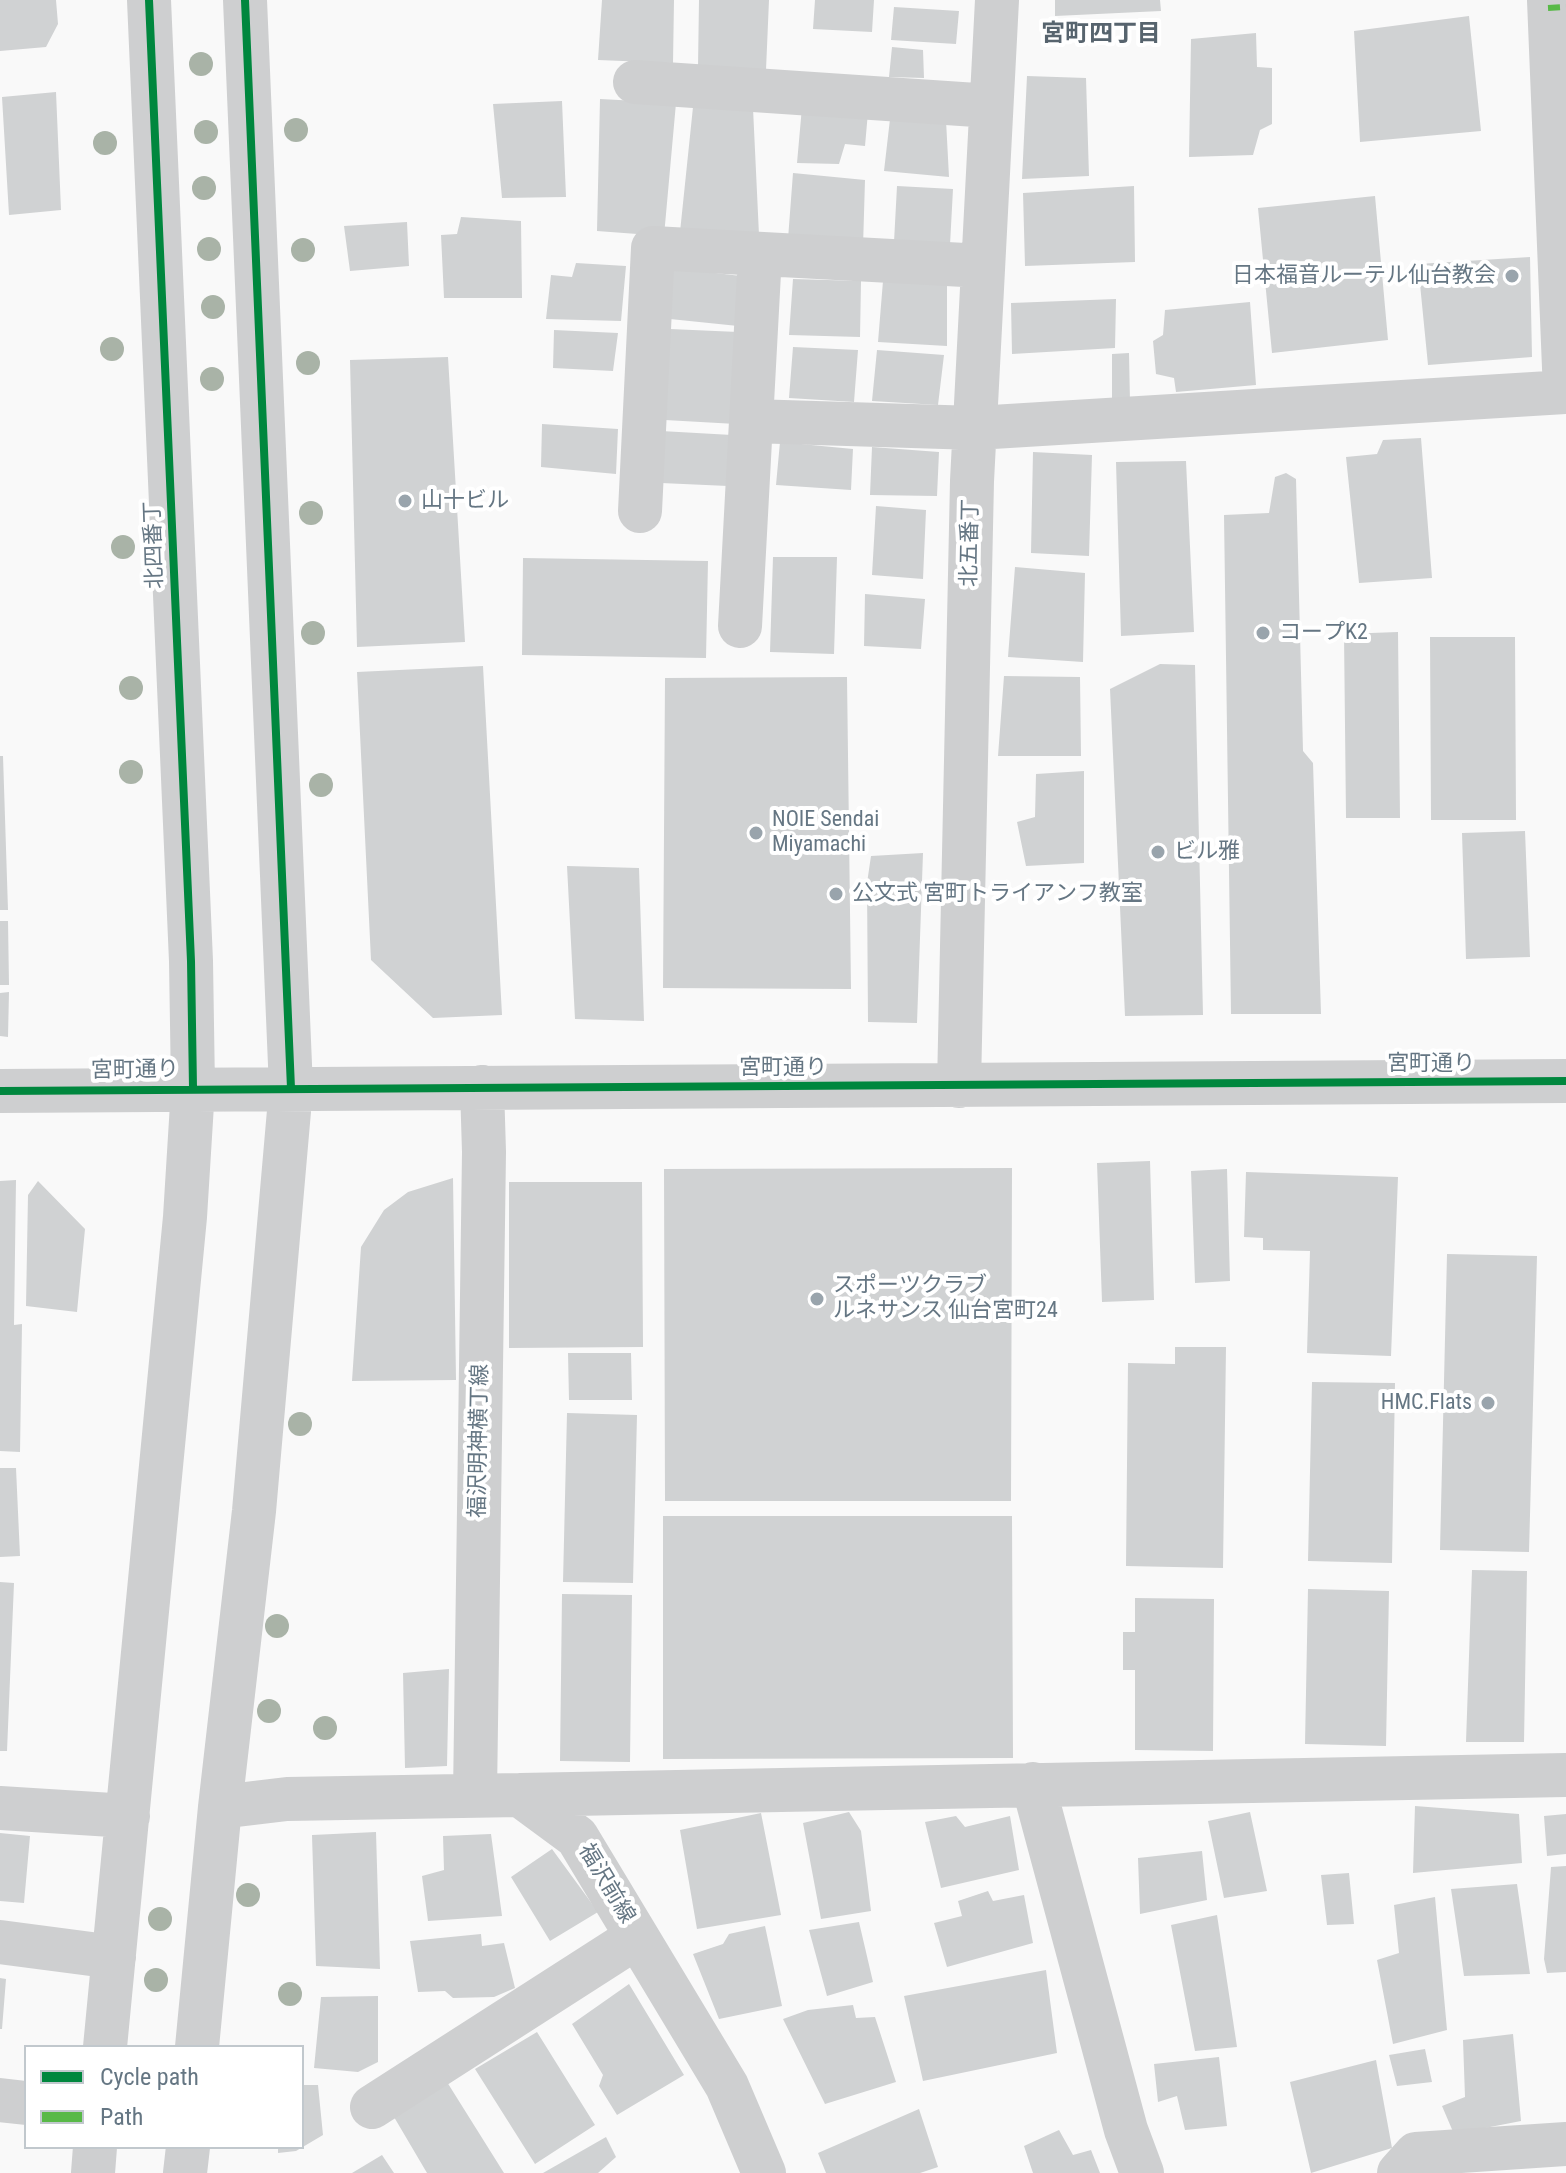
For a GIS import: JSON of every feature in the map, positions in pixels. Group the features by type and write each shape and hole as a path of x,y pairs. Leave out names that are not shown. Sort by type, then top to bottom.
{"street":[{"name":"北四番丁","path":"105,2045 185,1217 193,1088 191,961 149,0"},
{"path":"197,2045 220,1807 254,1511 291,1088 245,0"},
{"name":"北五番丁","path":"959,1086 972,481 997,0"},
{"path":"751,421 976,428 1565,392 1549,0"},
{"path":"635,82 991,106"},
{"path":"640,511 653,248 983,266"},
{"path":"740,626 760,254"},
{"name":"宮町通り","path":"0,1091 1566,1081"},
{"name":"福沢明神横丁線","path":"475,1795 484,1152 482,1087"},
{"path":"220,1807 287,1799 1566,1775"},
{"path":"1033,1784 1126,2130 1142,2173"},
{"name":"福沢前線","path":"520,1795 577,1837 727,2086 764,2173"},
{"path":"0,1808 128,1816"},
{"path":"372,2107 637,1937"},
{"path":"0,1942 114,1957"},
{"path":"0,2100 24,2103"},
{"path":"1399,2173 1416,2154 1566,2144"},
{"path":"93,2173 95,2149"},
{"path":"185,2173 188,2149"}],"building":[{"path":"0,0 56,0 58,24 46,47 0,51"},
{"path":"602,0 674,0 673,63 598,60"},
{"path":"699,0 769,0 766,70 698,67"},
{"path":"815,0 874,0 872,32 813,29"},
{"path":"1055,0 1160,0 1161,11 1055,16"},
{"path":"894,7 959,11 956,44 891,40"},
{"path":"1469,16 1481,131 1360,142 1354,31"},
{"path":"1256,33 1257,67 1272,68 1272,124 1260,130 1253,155 1189,157 1191,39"},
{"path":"892,47 923,50 924,78 889,77"},
{"path":"1027,76 1086,78 1089,176 1022,179"},
{"path":"56,92 61,210 9,215 2,97"},
{"path":"600,99 676,103 664,236 597,231"},
{"path":"562,101 566,197 502,198 493,104"},
{"path":"693,107 753,108 759,235 680,232"},
{"path":"802,107 868,112 865,146 845,144 839,164 797,163"},
{"path":"890,119 946,120 949,177 884,171"},
{"path":"793,173 865,180 863,247 788,239"},
{"path":"897,186 953,189 950,245 894,242"},
{"path":"1134,186 1135,262 1025,266 1023,193"},
{"path":"1375,196 1388,340 1272,353 1258,208"},
{"path":"461,217 521,221 522,298 444,298 441,235 457,234"},
{"path":"407,222 409,266 350,271 344,226"},
{"path":"1530,257 1532,357 1428,365 1418,264"},
{"path":"576,263 626,266 621,321 546,319 551,275 572,277"},
{"path":"673,268 741,276 738,326 670,319"},
{"path":"793,279 861,281 860,337 789,335"},
{"path":"883,281 947,284 947,346 878,342"},
{"path":"1116,299 1115,348 1012,354 1011,303"},
{"path":"1250,302 1256,385 1176,392 1174,378 1156,374 1153,341 1163,335 1165,310"},
{"path":"670,329 738,332 736,424 665,420"},
{"path":"554,330 618,333 613,371 553,368"},
{"path":"793,347 858,350 854,402 789,398"},
{"path":"877,350 944,355 938,405 872,401"},
{"path":"1129,353 1130,402 1112,404 1112,354"},
{"name":"山十ビル","path":"448,357 465,642 357,647 350,360"},
{"path":"542,424 618,429 616,474 541,467"},
{"path":"661,431 732,435 728,486 661,483"},
{"path":"1421,438 1432,578 1359,583 1346,457 1377,454 1383,440"},
{"path":"780,442 853,449 851,490 776,485"},
{"path":"872,447 939,452 937,496 870,495"},
{"path":"1033,452 1092,455 1089,556 1031,553"},
{"path":"1186,461 1194,632 1121,636 1116,462"},
{"name":"コープK2","path":"1286,473 1296,479 1303,751 1313,763 1321,1014 1231,1014 1224,515 1269,513 1275,477"},
{"path":"876,506 926,510 923,579 872,575"},
{"path":"773,557 837,557 834,654 770,652"},
{"path":"523,558 708,561 706,658 522,655"},
{"path":"1015,567 1085,573 1083,662 1008,657"},
{"path":"865,594 925,599 921,649 864,646"},
{"path":"1398,632 1400,818 1346,818 1344,634"},
{"path":"1430,637 1515,637 1516,820 1431,820"},
{"name":"ビル雅","path":"1160,664 1195,665 1203,1015 1125,1016 1110,689"},
{"path":"483,666 502,1015 433,1018 371,960 357,672"},
{"path":"1004,676 1080,677 1081,756 998,756"},
{"name":"NOIE Sendai Miyamachi","path":"847,677 851,989 663,988 665,678"},
{"path":"0,756 3,756 8,910 0,910"},
{"path":"1084,771 1084,863 1026,866 1017,822 1035,817 1036,774"},
{"path":"1525,831 1530,957 1466,959 1462,833"},
{"path":"923,853 917,1023 868,1022 867,883 871,856"},
{"path":"567,866 639,868 644,1021 575,1019"},
{"path":"0,921 8,921 9,985 0,985"},
{"path":"9,992 8,1037 0,1036 0,993"},
{"path":"1150,1161 1154,1300 1102,1302 1097,1163"},
{"path":"1012,1168 1011,1501 665,1501 664,1169"},
{"path":"1227,1169 1230,1281 1195,1283 1191,1171"},
{"path":"1246,1172 1398,1177 1391,1356 1307,1353 1310,1251 1263,1250 1263,1238 1244,1237"},
{"path":"453,1178 456,1380 352,1381 361,1247 384,1210 408,1192"},
{"path":"16,1180 14,1325 22,1324 20,1452 0,1451 0,1181"},
{"path":"38,1181 85,1229 77,1312 26,1306 28,1195"},
{"path":"509,1182 642,1182 643,1347 509,1348"},
{"name":"HMC.Flats","path":"1447,1254 1537,1256 1529,1552 1440,1550"},
{"path":"1175,1347 1226,1347 1223,1568 1126,1566 1128,1363 1175,1364"},
{"path":"568,1353 631,1353 632,1400 569,1400"},
{"path":"1312,1382 1395,1383 1392,1563 1308,1561"},
{"path":"567,1413 637,1415 633,1583 563,1582"},
{"path":"0,1468 16,1468 20,1556 0,1557"},
{"path":"663,1516 1012,1516 1013,1758 663,1759"},
{"path":"1472,1570 1527,1571 1524,1742 1466,1742"},
{"path":"0,1582 14,1583 7,1751 0,1751"},
{"path":"1308,1589 1389,1591 1386,1746 1305,1744"},
{"path":"562,1594 632,1595 630,1762 560,1761"},
{"path":"1135,1598 1214,1599 1213,1751 1135,1750 1135,1670 1123,1670 1123,1632 1135,1632"},
{"path":"449,1669 447,1766 405,1768 403,1673"},
{"path":"1415,1806 1519,1814 1522,1863 1413,1873"},
{"path":"849,1812 861,1831 871,1911 821,1919 803,1823"},
{"path":"1250,1812 1267,1891 1224,1898 1208,1821"},
{"path":"761,1813 781,1915 697,1929 680,1830"},
{"path":"1566,1814 1566,1854 1547,1856 1544,1816"},
{"path":"956,1816 965,1827 1010,1816 1019,1870 941,1888 925,1822"},
{"path":"376,1832 380,1969 316,1966 312,1835"},
{"path":"0,1833 30,1836 24,1903 0,1901"},
{"path":"491,1834 502,1916 428,1921 422,1876 444,1870 443,1836"},
{"path":"552,1849 598,1912 550,1941 511,1877"},
{"path":"1202,1851 1207,1900 1140,1914 1138,1858"},
{"path":"1566,1866 1566,1972 1547,1973 1544,1959 1551,1867"},
{"path":"1349,1873 1354,1924 1327,1925 1321,1875"},
{"path":"1517,1884 1530,1974 1464,1976 1451,1889"},
{"path":"988,1891 993,1901 1024,1895 1033,1943 947,1967 934,1923 962,1916 958,1901"},
{"path":"1435,1897 1447,2030 1393,2044 1377,1960 1399,1953 1394,1905"},
{"path":"1217,1915 1237,2047 1195,2051 1171,1925"},
{"path":"859,1922 873,1982 827,1996 809,1930"},
{"path":"765,1926 782,2006 719,2019 693,1954 723,1944 729,1934"},
{"path":"481,1934 482,1946 504,1943 515,1988 494,1997 453,1998 445,1991 418,1992 410,1941"},
{"path":"1046,1970 1057,2053 923,2081 904,1996"},
{"path":"0,1978 6,1979 2,2029 0,2029"},
{"path":"629,1984 684,2075 617,2115 599,2086 603,2075 572,2024"},
{"path":"378,1996 378,2062 358,2072 314,2068 321,1997"},
{"path":"853,2005 856,2018 875,2017 896,2082 825,2104 783,2019 808,2010"},
{"path":"537,2032 595,2125 535,2164 475,2069"},
{"path":"1513,2034 1521,2121 1454,2134 1442,2106 1465,2097 1463,2040"},
{"path":"1425,2049 1432,2082 1397,2086 1389,2055"},
{"path":"1219,2057 1227,2126 1185,2130 1177,2096 1158,2102 1154,2064"},
{"path":"1376,2060 1392,2148 1311,2173 1290,2082"},
{"path":"447,2082 504,2173 427,2173 394,2117"},
{"path":"304,2085 318,2085 323,2135 304,2146"},
{"path":"919,2109 938,2167 920,2173 826,2173 818,2153"},
{"path":"1059,2130 1073,2155 1091,2150 1100,2173 1033,2173 1024,2146"},
{"path":"606,2137 616,2157 598,2173 543,2173"},
{"path":"278,2149 299,2149 296,2151 278,2153"},
{"path":"382,2155 394,2173 352,2173"}],"marked path":[{"path":"1548,8 1566,7"}],"cycle path":[{"path":"149,0 191,961 193,1088"},
{"path":"245,0 291,1088"},
{"path":"0,1091 1566,1081"}],"place":[{"name":"日本福音ルーテル仙台教会","path":"1512,276"},
{"name":"山十ビル","path":"405,501"},
{"name":"コープK2","path":"1263,633"},
{"name":"NOIE Sendai Miyamachi","path":"756,833"},
{"name":"ビル雅","path":"1158,852"},
{"name":"公文式 宮町トライアンフ教室","path":"836,894"},
{"name":"スポーツクラブ ルネサンス 仙台宮町24","path":"817,1299"},
{"name":"HMC.Flats","path":"1488,1403"}],"district":[{"name":"宮町四丁目","path":"1101,35"}]}
